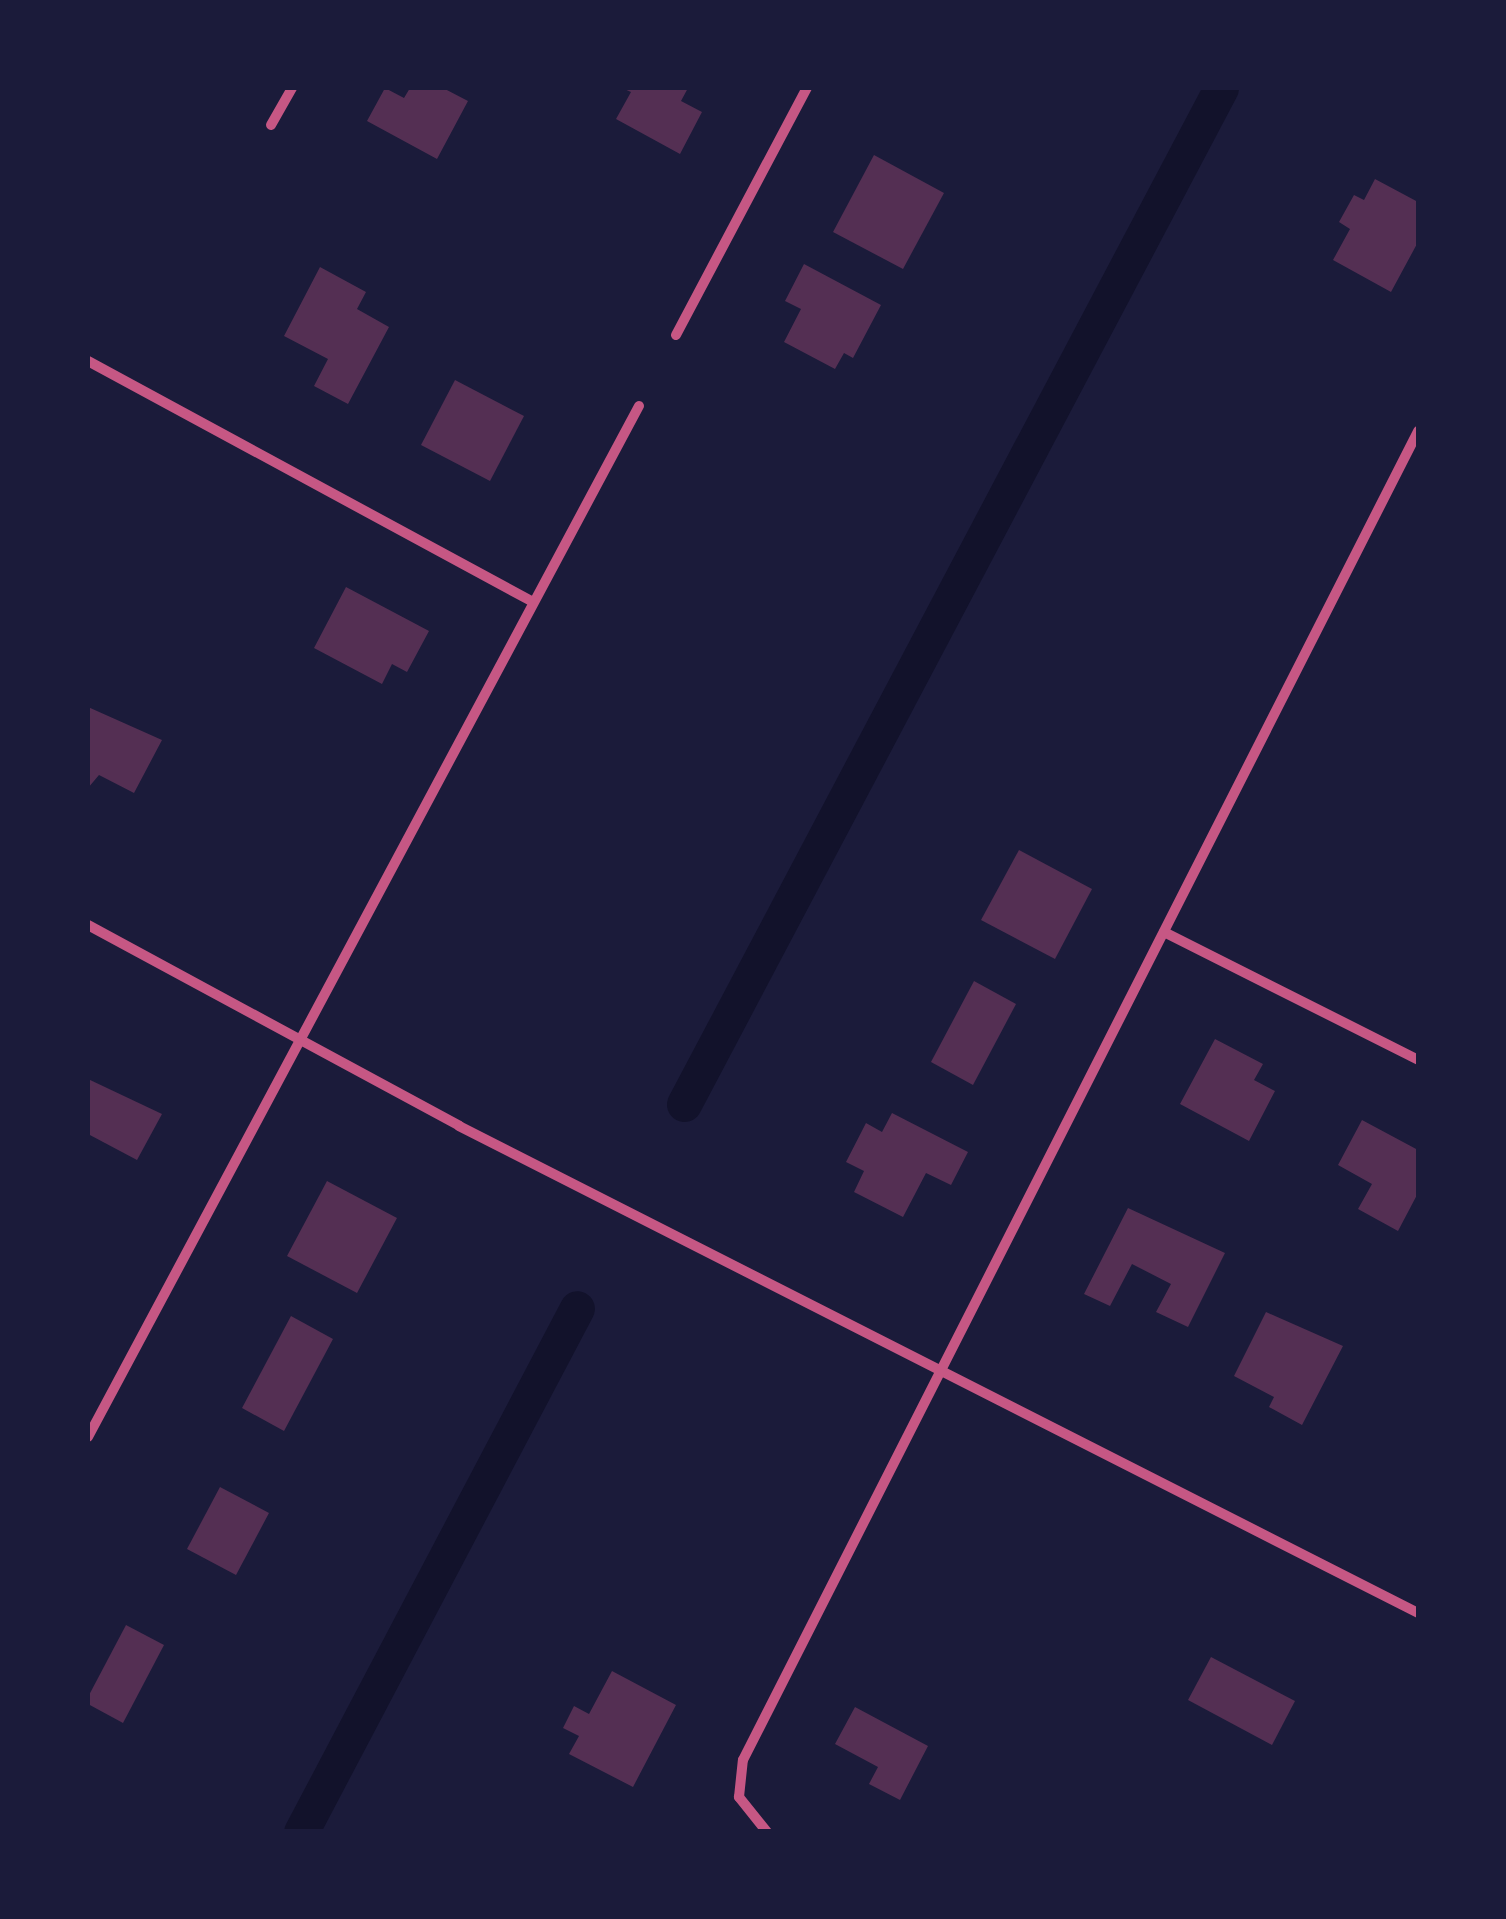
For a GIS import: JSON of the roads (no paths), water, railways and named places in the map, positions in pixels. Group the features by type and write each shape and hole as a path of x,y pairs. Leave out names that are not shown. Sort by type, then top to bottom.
{"street":[{"path":"271,125 292,88"},
{"path":"676,335 806,88"},
{"path":"88,361 533,602"},
{"path":"88,1437 640,406"},
{"path":"767,1832 739,1797 742,1760 1418,431"},
{"path":"88,925 300,1040 1418,1613"},
{"path":"1164,932 1418,1060"}],"waterway":[{"path":"684,1104 1221,88"},
{"path":"301,1832 577,1308"}]}
